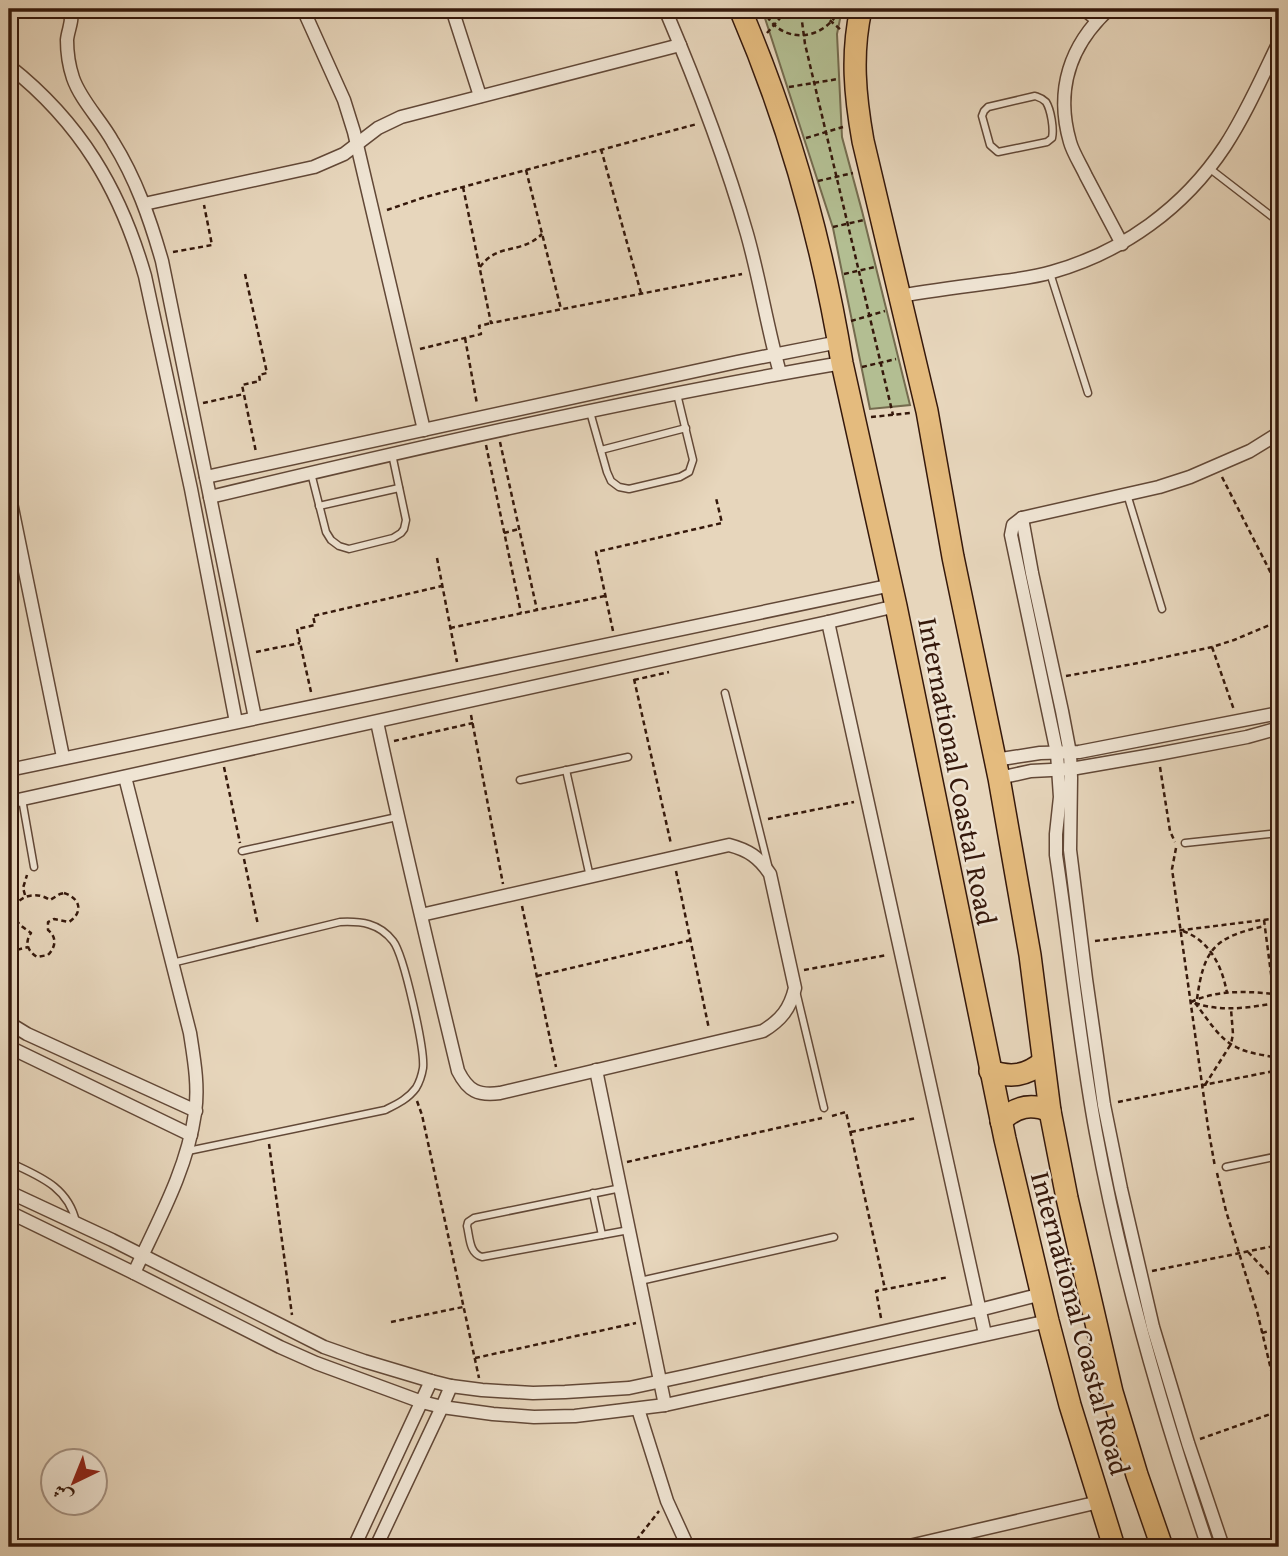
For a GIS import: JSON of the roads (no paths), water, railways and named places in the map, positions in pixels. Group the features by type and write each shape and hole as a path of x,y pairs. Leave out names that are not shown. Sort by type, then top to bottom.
{"highway":[{"name":"International Coastal Road","path":"740,9 773,90 816,230 1001,1121 1070,1405 1114,1547"},
{"name":"International Coastal Road","path":"861,9 855,76 860,123 927,411 953,557 997,769 1030,956 1050,1111 1067,1198 1112,1392 1162,1547"},
{"path":"990,1070 1012,1076 1024,1074 1043,1062"},
{"path":"1001,1121 1018,1108 1040,1107 1050,1111"}],"street":[{"path":"303,9 344,100 357,144 424,429"},
{"path":"453,9 480,96"},
{"path":"665,9 710,121 748,236 780,373"},
{"path":"1109,9 1095,22 1076,49 1065,81 1064,114 1070,144 1122,244"},
{"path":"73,10 67,52 73,79 125,163 144,204 160,255 255,718"},
{"path":"901,301 1050,273 1122,244 1154,223 1184,197 1226,144 1279,42"},
{"path":"144,204 314,167 336,158 378,128 401,117 680,45"},
{"path":"9,66 48,102 91,154 123,212 135,244 145,276 191,489 236,722"},
{"path":"145,276 164,271"},
{"path":"206,477 775,355 841,350"},
{"path":"210,497 483,434 780,373 841,350"},
{"path":"1223,1547 1153,1327 1121,1189 1104,1105 1082,943 1070,850 1063,753 1011,535 1013,525 1022,518 1180,481 1216,467 1279,433"},
{"path":"9,493 12,528 63,757"},
{"path":"1022,518 1067,733 1063,753"},
{"path":"15,801 828,622 894,596"},
{"path":"9,770 615,643 894,596"},
{"path":"828,622 985,1334"},
{"path":"997,769 1040,752 1063,753 1279,713"},
{"path":"377,722 397,817 458,1071 464,1083 474,1091 487,1095 763,1031 775,1024 792,1002 795,988 770,874 763,863 742,848 729,845 421,915"},
{"path":"997,769 1065,769 1247,737 1279,728"},
{"path":"1065,769 1056,834 1056,855 1098,1143 1140,1330 1208,1547"},
{"path":"125,777 190,1033 196,1072 196,1111 188,1151 134,1273"},
{"path":"9,1023 27,1034 196,1111"},
{"path":"9,1047 191,1135"},
{"path":"596,1070 665,1405"},
{"path":"9,1192 344,1354 431,1381 482,1390 533,1393 629,1388 1042,1294"},
{"path":"9,1212 316,1363 422,1402 493,1414 575,1416 665,1405 1048,1321"},
{"path":"354,1547 431,1381"},
{"path":"376,1547 451,1386"},
{"path":"638,1409 667,1501 688,1547"},
{"path":"905,1547 944,1543 1099,1502"}],"lane":[{"path":"1079,9 1095,22"},
{"path":"1035,96 1042,98 1047,104 1050,116 1053,132 1052,138 1047,142 998,152 990,145 982,116 988,107 1035,96"},
{"path":"1050,116 1064,114"},
{"path":"1209,168 1279,222"},
{"path":"1050,273 1088,393"},
{"path":"590,412 609,477 619,487 629,489 680,477 689,472 693,464 677,394"},
{"path":"601,450 685,428"},
{"path":"310,473 328,536 339,547 349,549 393,538 404,529 406,520 392,454"},
{"path":"319,506 399,488"},
{"path":"1127,494 1162,609"},
{"path":"725,693 770,874"},
{"path":"520,780 628,757"},
{"path":"566,770 590,877"},
{"path":"15,801 34,867"},
{"path":"242,852 397,817"},
{"path":"1185,843 1279,833"},
{"path":"172,963 340,922 360,921 379,928 394,942 402,960 423,1050 423,1070 416,1088 403,1102 385,1110 188,1151"},
{"path":"795,988 824,1108"},
{"path":"1226,1167 1279,1156"},
{"path":"9,1162 51,1183 60,1191 68,1200 76,1223"},
{"path":"621,1188 474,1218 467,1226 472,1250 482,1257 629,1230"},
{"path":"593,1194 602,1235"},
{"path":"640,1281 834,1237"}]}
